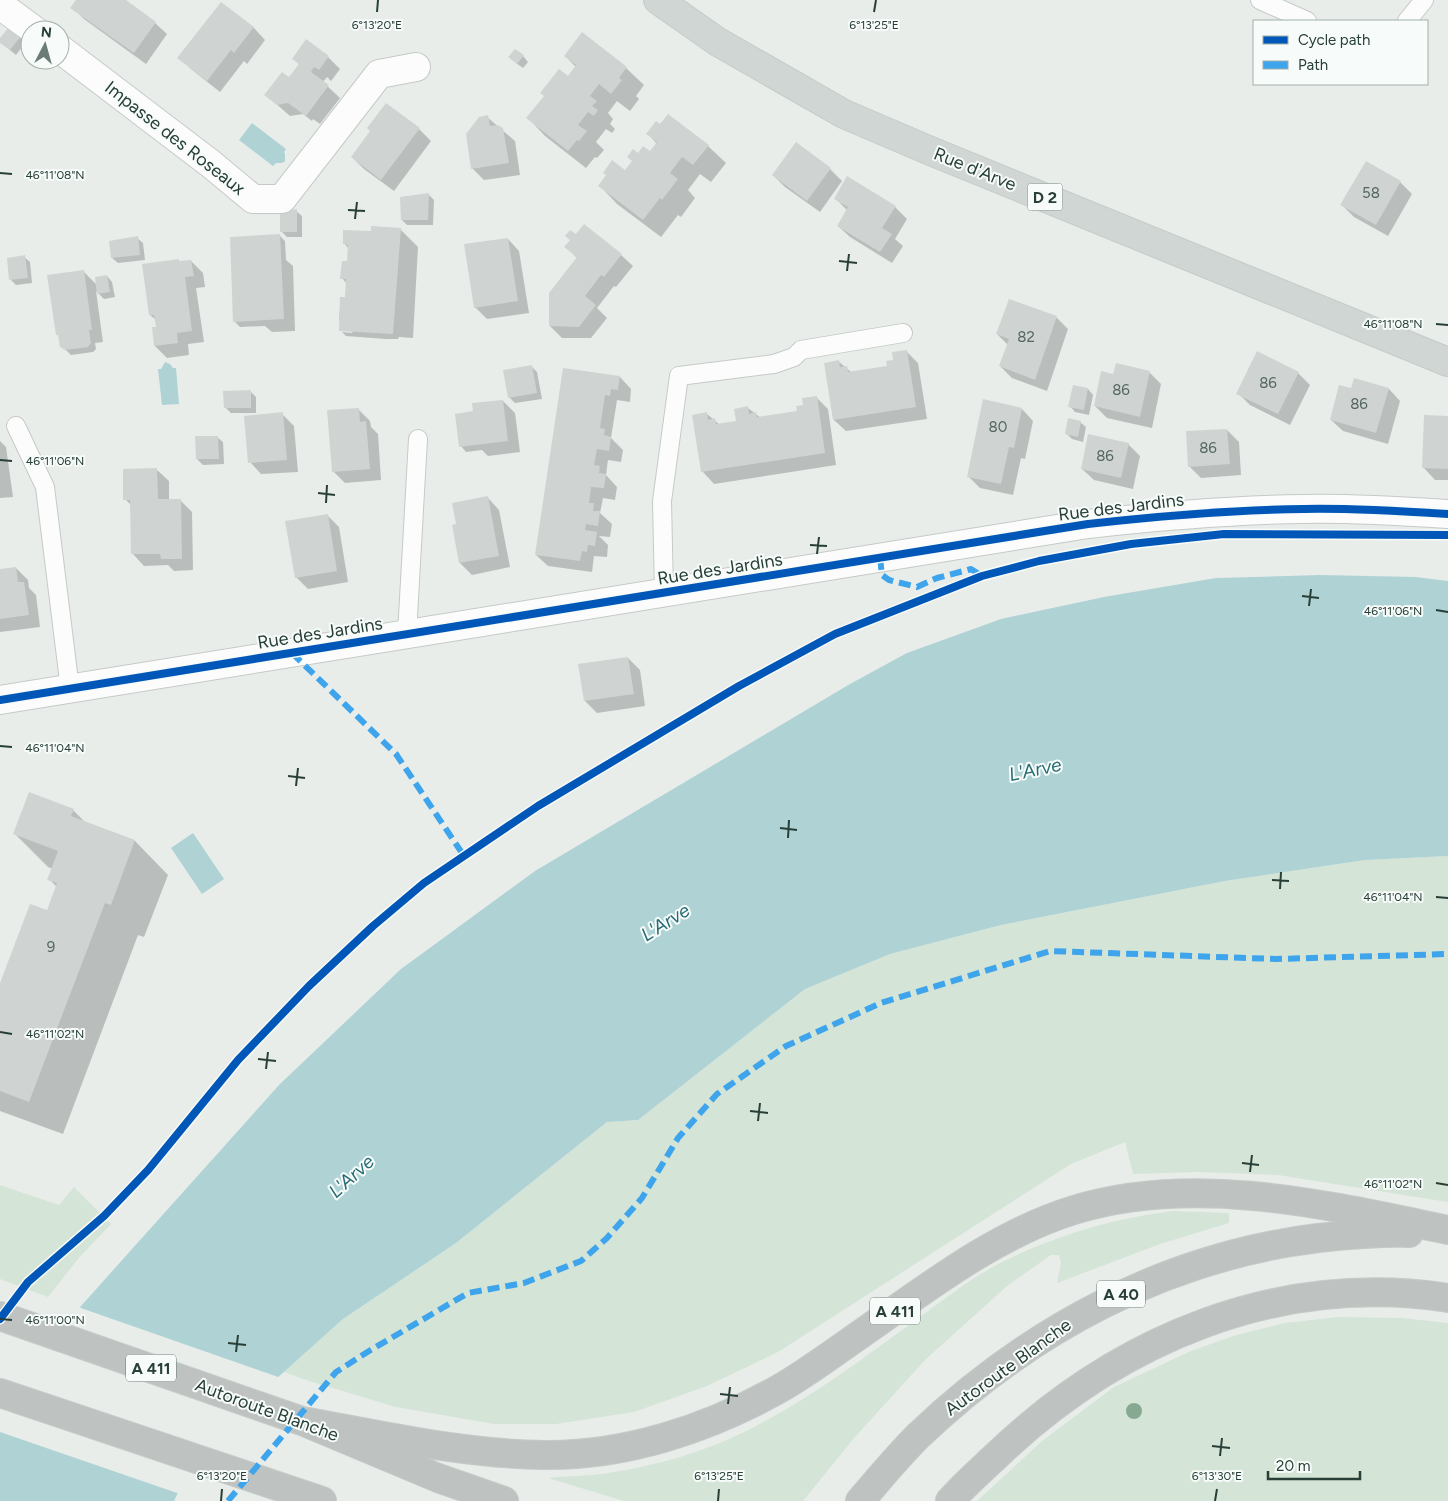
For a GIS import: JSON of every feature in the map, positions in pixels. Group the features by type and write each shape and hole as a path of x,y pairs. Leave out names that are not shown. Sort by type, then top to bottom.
{"highway":[{"name":"A 411","path":"344,1433 479,1450 545,1455 603,1451 666,1437 729,1414 782,1387 946,1276 1008,1238 1073,1210 1124,1199 1160,1194 1184,1194 1280,1199 1448,1230"},
{"name":"Autoroute Blanche","path":"860,1501 918,1437 954,1404 980,1383 1058,1328 1110,1299 1215,1258 1282,1243 1367,1234 1448,1235"},
{"path":"950,1501 1014,1438 1052,1407 1124,1359 1177,1333 1278,1302 1316,1295 1386,1292 1448,1298"},
{"name":"Autoroute Blanche","path":"0,1316 302,1421 344,1433 438,1478 504,1501"},
{"path":"0,1393 292,1495 322,1501"}],"main road":[{"name":"Rue d'Arve","path":"658,0 718,42 844,114 1448,362"}],"street":[{"path":"0,5 20,20"},
{"name":"Impasse des Roseaux","path":"70,56 211,164 253,200 282,199 379,74 416,67"},
{"name":"Rue des Jardins","path":"0,700 1088,524 1157,516 1305,508 1448,514"}],"lane":[{"path":"1260,0 1305,20"},
{"path":"1407,20 1424,0"},
{"path":"664,593 662,501 679,376 774,364 794,357 801,350 903,333"},
{"path":"16,426 45,488 70,688"},
{"path":"406,634 418,439"}],"green space":[{"path":"1448,856 1448,1202 1278,1175 1198,1172 1133,1174 1125,1142 1071,1164 778,1352 707,1386 634,1412 556,1424 494,1424 396,1407 284,1372 343,1319 456,1243 607,1122 638,1120 805,989 890,954 1001,925 1225,881 1365,860"},
{"path":"0,1185 59,1205 74,1187 111,1224 78,1259 48,1297 0,1279"},
{"path":"1173,1211 1229,1213 1229,1223 1160,1244 1057,1283 1061,1263 1059,1255 1051,1255 1007,1286 925,1360 855,1437 803,1501 624,1501 548,1478 601,1474 643,1467 694,1453 726,1440 765,1421 809,1395 980,1274 1004,1261 1045,1243 1087,1229 1130,1218"},
{"path":"1338,1317 1402,1318 1448,1323 1448,1501 977,1501 1042,1441 1114,1387 1191,1351 1233,1336 1285,1323"}],"water":[{"path":"252,123 286,149 284,152 285,161 276,163 273,166 239,140"},
{"path":"165,362 176,368 179,404 162,405 158,369 161,369"},
{"name":"L'Arve","path":"1320,575 1415,577 1448,581 1448,856 1365,860 1225,881 1001,925 890,954 805,989 638,1120 607,1122 456,1243 343,1319 200,1447 174,1501 0,1501 0,1429 81,1306 279,1085 401,969 535,871 850,684 907,653 1001,619 1104,597 1216,578"},
{"path":"193,833 224,879 202,894 171,848"}],"pier":[{"path":"78,1307 281,1378 202,1448 180,1494 0,1432 0,1424"}],"building":[{"path":"76,0 126,0 156,22 134,53 70,8"},
{"path":"221,2 254,27 234,53 231,50 207,81 177,58"},
{"path":"9,27 20,35 10,50 0,43 0,38"},
{"path":"582,32 627,67 619,78 622,80 611,94 599,84 590,96 597,101 592,106 598,110 594,116 588,112 578,125 587,131 568,151 526,118 544,96 540,93 559,69 568,76 576,65 564,56"},
{"path":"306,39 329,56 319,70 314,67 311,72 329,85 306,116 288,103 277,105 264,95 282,72 289,77 299,64 292,59"},
{"path":"515,49 524,55 517,64 508,57"},
{"path":"386,103 420,128 381,180 351,157 370,131 367,128"},
{"path":"668,114 709,145 693,165 682,157 670,173 678,179 643,220 598,186 606,175 603,173 612,160 625,170 632,161 627,157 633,149 638,153 643,146 650,151 657,142 646,134 656,121 660,124"},
{"path":"488,115 490,126 498,125 503,128 509,163 471,169 466,134 479,117"},
{"path":"796,142 831,168 807,201 772,175"},
{"path":"1366,161 1401,181 1376,225 1340,205"},
{"path":"847,176 896,206 882,228 892,234 880,252 837,226 848,207 834,199"},
{"path":"429,193 428,220 401,220 400,197"},
{"path":"297,209 297,232 280,232 280,212"},
{"path":"584,224 622,254 604,277 601,275 585,296 596,305 579,327 549,326 549,293 577,257 564,247 570,240 565,236 570,230 576,234"},
{"path":"371,226 401,228 393,334 339,331 340,297 345,297 346,279 340,279 342,261 347,261 348,245 343,244 343,230 371,231"},
{"path":"280,234 284,319 233,322 230,237"},
{"path":"138,236 140,255 111,258 109,241"},
{"path":"508,238 518,301 474,308 464,244"},
{"path":"25,255 28,278 9,280 7,258"},
{"path":"179,259 179,261 191,260 194,276 185,277 192,331 177,333 178,343 154,346 152,327 156,327 154,315 149,315 142,264"},
{"path":"84,270 92,330 89,330 91,343 88,347 65,350 60,347 58,335 56,335 47,275"},
{"path":"107,275 110,292 97,294 95,277"},
{"path":"1009,299 1057,316 1035,380 999,366 1009,339 996,334"},
{"path":"907,350 916,407 833,420 824,363 839,360 840,367 847,366 848,372 887,366 886,361 893,360 892,352"},
{"path":"1257,351 1299,372 1278,414 1236,394"},
{"path":"1116,363 1150,371 1140,417 1094,406 1101,371 1113,374"},
{"path":"532,365 537,393 508,398 503,370"},
{"path":"563,368 620,376 618,390 611,389 610,396 605,395 600,428 605,429 604,435 611,437 609,451 597,449 594,465 600,466 599,473 606,474 604,488 591,487 589,503 594,503 593,511 600,511 598,526 586,524 585,530 597,532 595,546 588,545 587,552 582,551 580,561 535,555"},
{"path":"1354,378 1389,388 1376,433 1330,420 1339,385 1351,388"},
{"path":"1073,385 1088,388 1084,410 1068,407"},
{"path":"251,390 251,408 224,408 223,391"},
{"path":"817,396 825,453 701,472 692,415 707,412 708,420 715,418 716,424 736,421 734,409 748,406 749,414 756,412 757,417 797,411 796,406 803,405 802,398"},
{"path":"983,399 1022,408 1014,448 1009,447 1001,484 967,477"},
{"path":"503,400 508,441 459,447 455,414 473,411 472,403"},
{"path":"359,408 360,422 366,421 370,469 332,472 327,410"},
{"path":"283,412 287,460 248,463 244,416"},
{"path":"1424,415 1448,416 1448,469 1422,468"},
{"path":"1068,418 1081,421 1078,437 1065,434"},
{"path":"1227,429 1230,464 1188,467 1186,431"},
{"path":"1088,434 1129,443 1121,478 1081,469"},
{"path":"195,436 218,436 219,459 196,459"},
{"path":"157,468 158,499 181,499 182,559 161,559 160,554 131,554 130,500 123,500 123,469"},
{"path":"488,496 499,556 459,563 452,525 456,524 452,503"},
{"path":"328,514 337,571 295,578 285,521"},
{"path":"16,567 18,582 24,582 29,615 0,619 0,569"},
{"path":"628,657 634,694 584,701 578,664"},
{"path":"29,792 74,809 71,816 135,840 111,905 105,903 29,1102 0,1091 0,983 30,904 47,910 57,883 47,880 58,851 13,834"}],"marked path":[{"path":"880,558 882,575 889,580 917,587 937,578 971,569 982,576"},
{"path":"292,653 396,754 464,856"},
{"path":"228,1501 336,1372 468,1293 524,1283 581,1261 607,1238 642,1198 678,1138 717,1094 786,1046 881,1003 1050,951 1276,959 1448,954"}],"cycle path":[{"path":"0,700 1088,524 1142,518 1277,510 1358,509 1448,514"},
{"path":"0,1319 28,1282 104,1216 148,1170 238,1060 309,986 373,926 424,883 538,806 739,686 835,634 982,576 1039,561 1131,544 1224,534 1448,535"}]}
